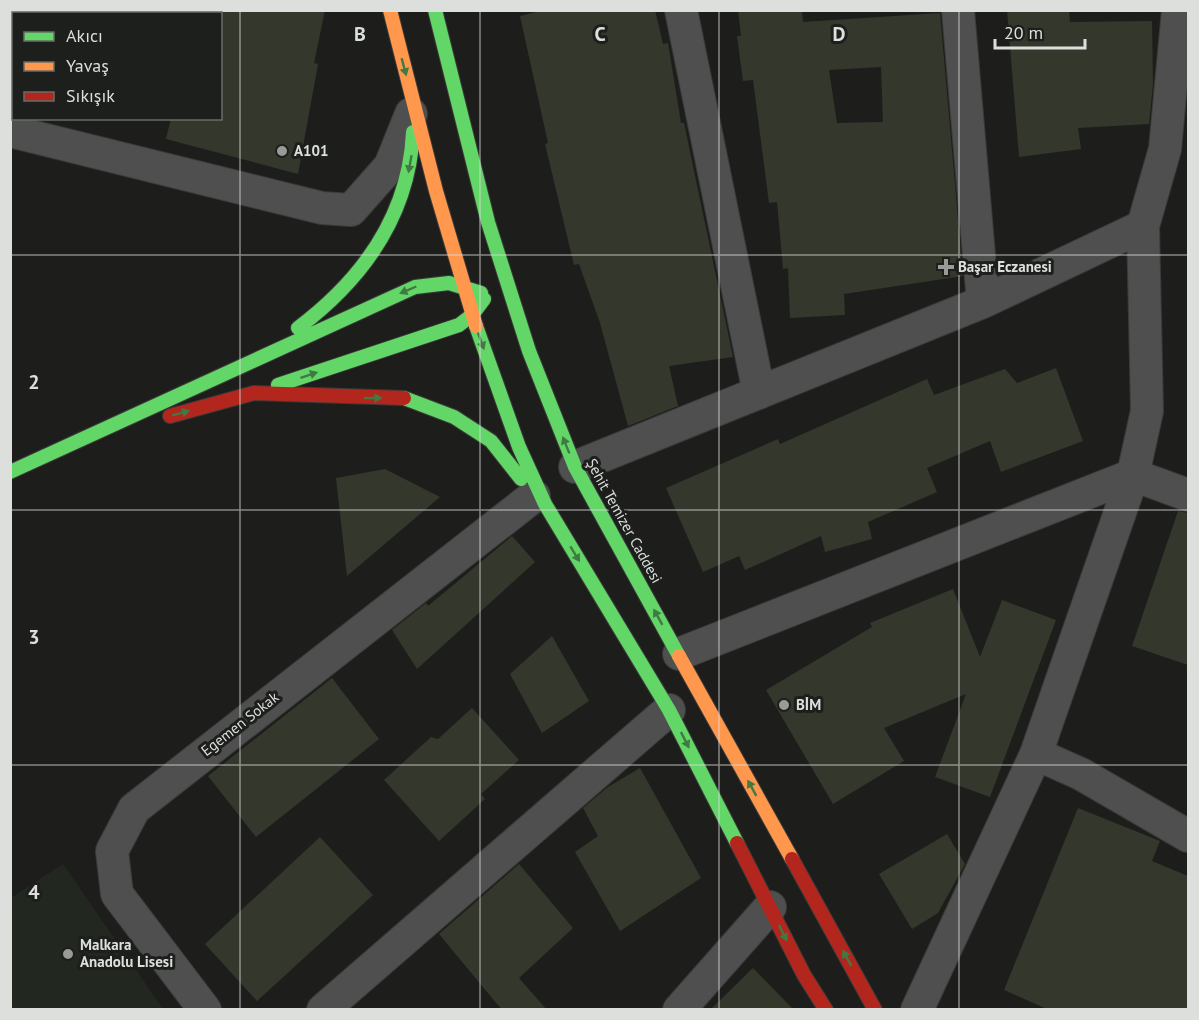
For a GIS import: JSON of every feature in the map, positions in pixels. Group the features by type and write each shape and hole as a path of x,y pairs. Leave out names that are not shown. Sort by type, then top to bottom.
{"main road":[{"path":"390,10 472,315 539,500"},
{"name":"Şehit Temizer Caddesi","path":"435,10 488,222 529,351 575,467 875,1010"},
{"path":"249,362 301,326 330,302 384,234 407,181 411,161 414,106"},
{"path":"488,222 489,286 529,351"},
{"path":"10,472 415,287 441,280 464,285 489,286"},
{"path":"84,439 254,393 459,325 472,315 489,286"},
{"path":"254,393 401,397 454,417 491,441 539,500 669,710 804,975 826,1010"}],"street":[{"path":"681,10 759,393"},
{"path":"958,10 983,302"},
{"path":"917,1010 1036,754 1133,475 1147,411 1143,226 1165,149 1178,10"},
{"path":"10,130 322,208 351,210 390,166 414,106"},
{"path":"575,467 983,302 1143,226"},
{"path":"679,654 1133,475 1188,495"},
{"name":"Egemen Sokak","path":"205,1010 117,894 112,851 134,809 539,500"},
{"path":"323,1010 669,710"},
{"path":"1036,754 1081,774 1188,836"},
{"path":"679,1010 770,907"}],"shaded area":[{"name":"Malkara Anadolu Lisesi","path":"63,864 163,1009 11,1009 11,898"}],"building":[{"path":"220,10 325,10 314,63 318,64 298,174 166,139 171,120 222,120 222,12"},
{"path":"544,10 655,10 663,44 668,43 681,123 684,123 733,357 669,366 678,406 628,426 600,323 579,264 574,265 545,144 548,143 520,16"},
{"path":"738,10 802,10 803,22 940,13 963,276 844,294 845,315 790,318 788,268 783,269 777,202 769,203 753,80 743,81 737,36 741,36","holes":["881,67 883,122 837,123 829,70"]},
{"path":"1007,10 1069,10 1070,22 1152,21 1153,84 1149,124 1078,128 1081,149 1019,157"},
{"path":"1056,368 1083,441 1001,472 990,441 927,468 937,492 868,522 872,539 825,552 821,536 745,570 739,556 703,572 666,488 778,439 780,444 927,379 934,395 1005,369 1017,383"},
{"path":"385,469 440,497 347,576 336,478"},
{"path":"1178,511 1188,513 1188,665 1132,646"},
{"path":"512,536 535,562 417,669 392,630 426,603 428,606"},
{"path":"953,589 980,657 1002,600 1056,620 990,797 935,777 966,694 884,728 904,761 833,804 766,690 872,627 870,623"},
{"path":"552,636 589,701 542,733 510,674"},
{"path":"332,678 379,739 256,837 208,776"},
{"path":"472,708 519,760 481,794 485,799 439,841 384,780 431,737 438,739"},
{"path":"640,768 701,878 620,931 575,852 598,836 583,808 608,787"},
{"path":"1078,808 1160,841 1152,861 1188,876 1188,1010 1049,1010 1004,990"},
{"path":"947,834 965,864 938,913 912,929 879,874"},
{"path":"320,837 373,895 257,1001 205,944"},
{"path":"519,864 573,928 519,978 547,1010 502,1010 439,934"},
{"path":"753,968 794,1010 710,1010"}],"traffic: fast":[{"path":"435,10 488,222 529,351 575,467 679,656"},
{"path":"298,328 343,288 378,243 392,218 402,191 410,162 413,132"},
{"path":"10,472 415,287 449,283 481,293"},
{"path":"278,385 459,325 472,315 484,299"},
{"path":"476,326 519,447 545,504 669,710 737,843"},
{"path":"404,398 454,417 491,441 521,479"}],"traffic: slow":[{"path":"390,10 436,191 476,326"},
{"path":"679,656 792,859"}],"traffic: jam":[{"path":"170,416 254,393 404,398"},
{"path":"737,843 804,975 826,1010"},
{"path":"792,859 875,1010"}],"place":[{"name":"A101","path":"282,151"},
{"name":"Başar Eczanesi","path":"946,267"},
{"name":"BİM","path":"784,705"},
{"name":"Malkara Anadolu Lisesi","path":"68,954"}]}
